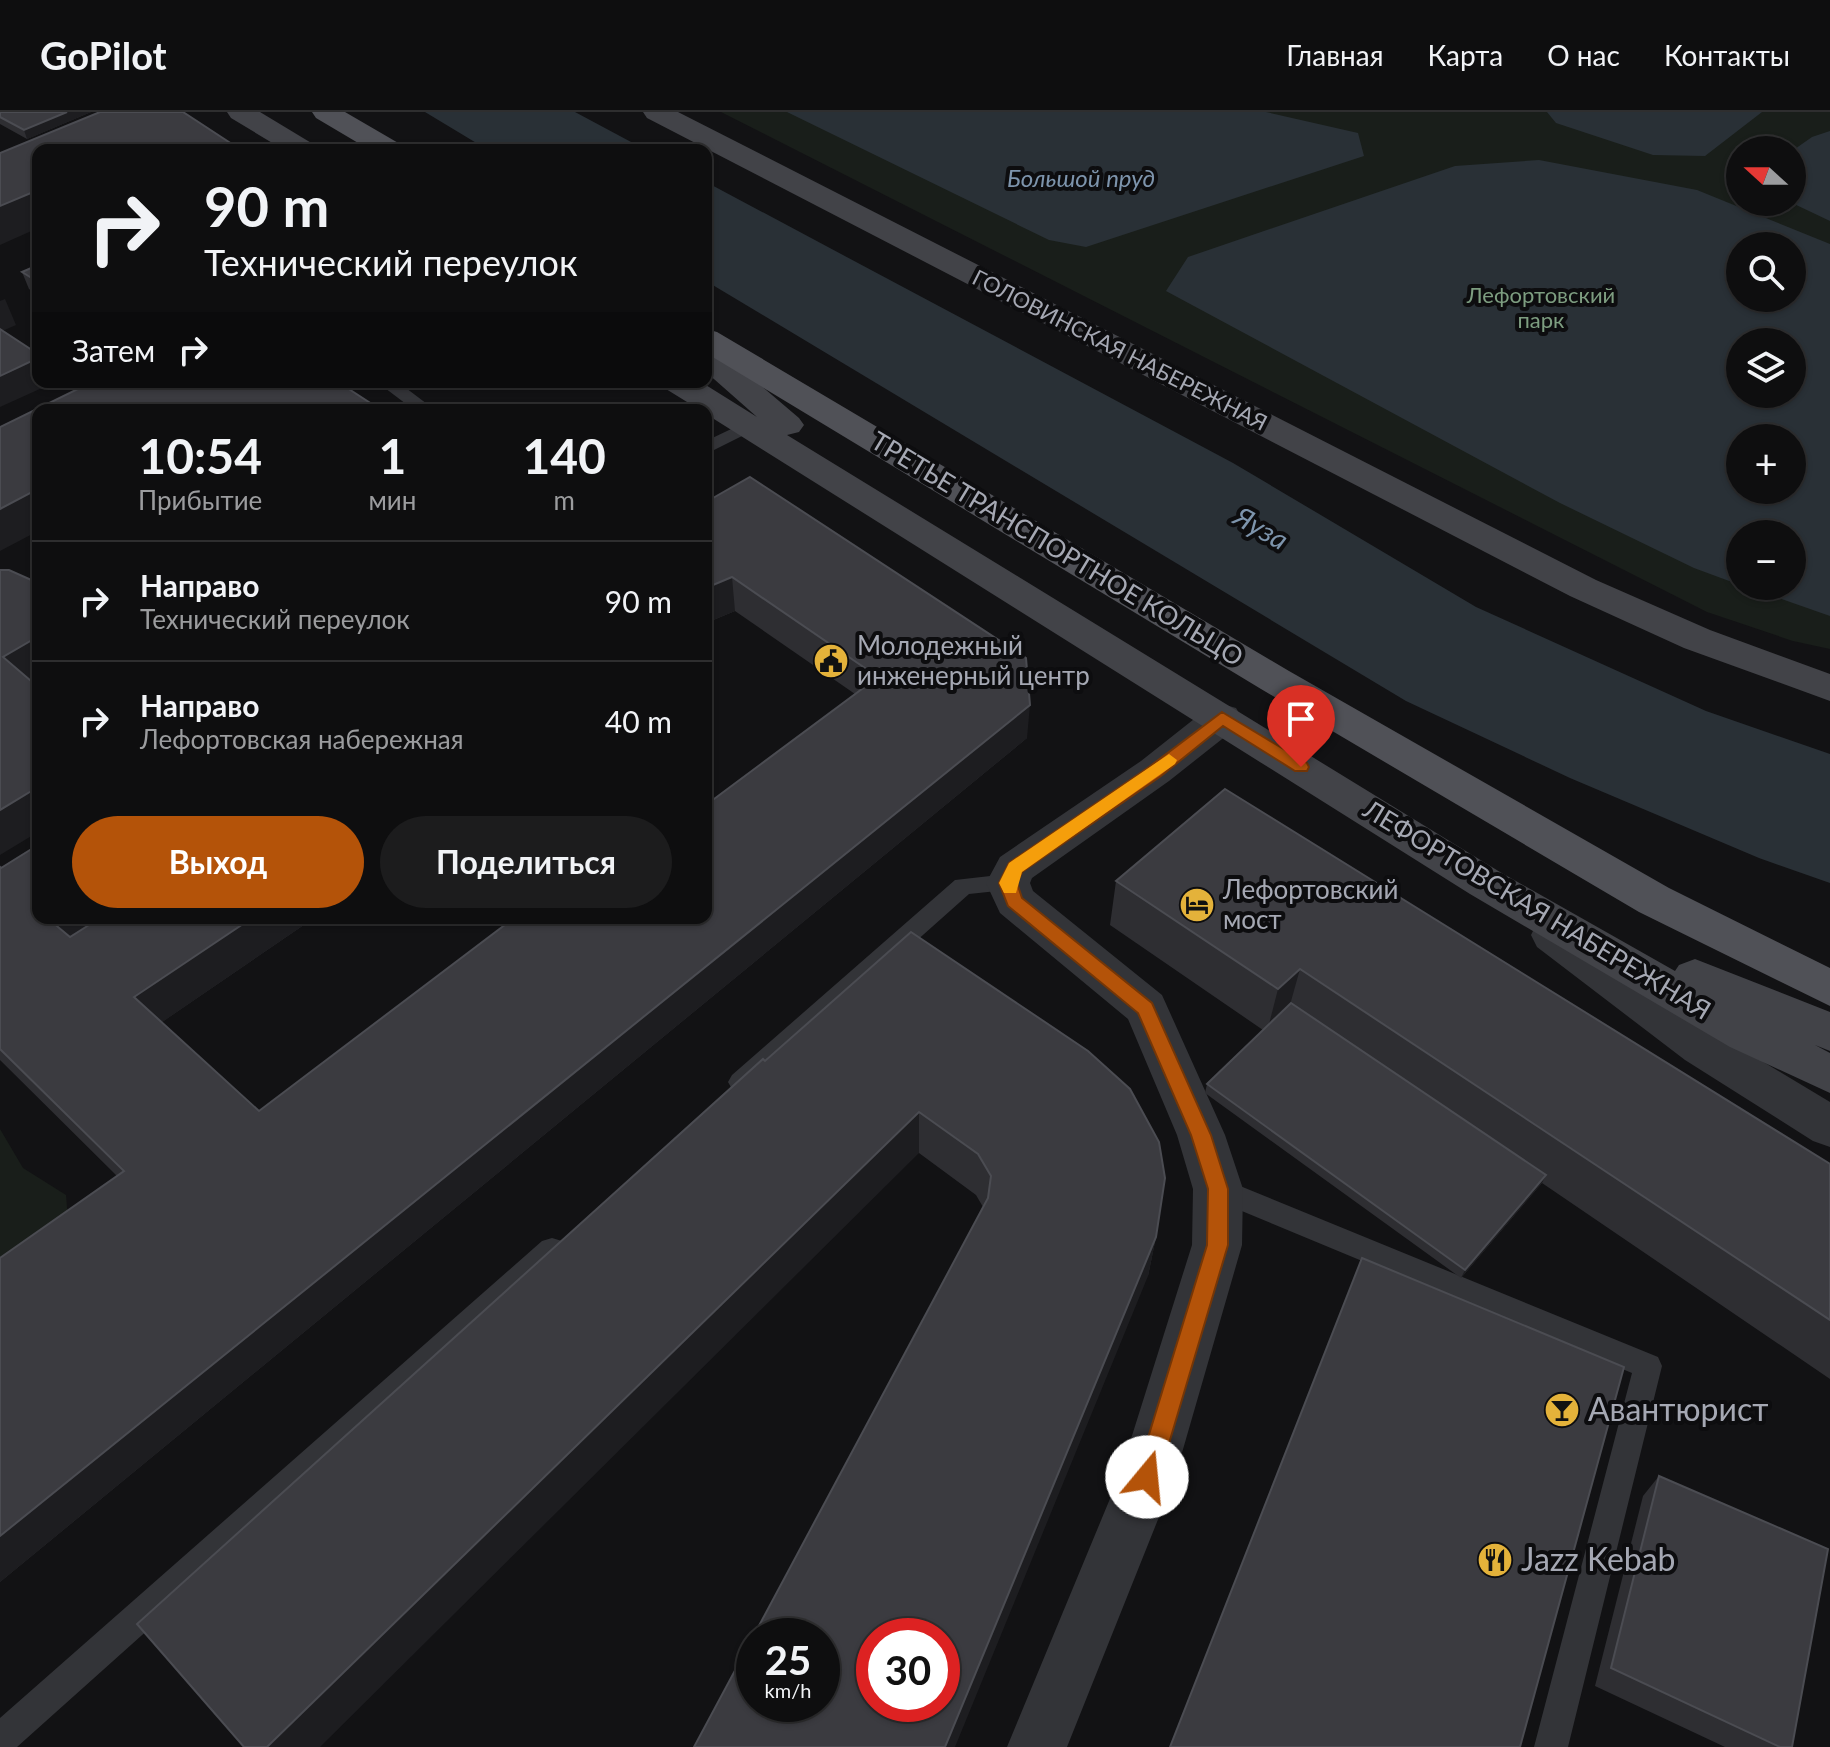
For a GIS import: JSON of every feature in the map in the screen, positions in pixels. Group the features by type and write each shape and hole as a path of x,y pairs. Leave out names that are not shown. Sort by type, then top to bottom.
{"main road":[{"path":"241,112 293,144"},
{"path":"326,112 380,144"},
{"name":"ГОЛОВИНСКАЯ НАБЕРЕЖНАЯ","path":"657,112 1583,588 1697,639 1824,685"},
{"name":"ТРЕТЬЕ ТРАНСПОРТНОЕ КОЛЬЦО","path":"712,343 1275,680 1654,900 1830,988"},
{"path":"712,360 892,515"},
{"name":"ЛЕФОРТОВСКАЯ НАБЕРЕЖНАЯ","path":"688,388 1485,883 1746,1034 1830,1074"},
{"path":"1485,883 1738,996 1830,1032"}],"street":[{"path":"1037,1747 1147,1477 1217,1245 1218,1189 1201,1135 1146,1008 1015,901 1008,883 1015,868 1155,771 1222,718"},
{"path":"1485,883 1701,1047 1830,1127"}],"lane":[{"path":"395,388 417,404"},
{"path":"712,445 748,426"},
{"path":"720,1101 963,886 1008,883"},
{"path":"1218,1189 1648,1366 1551,1747"},
{"path":"0,1740 567,1237"}],"green space":[{"name":"Лефортовский парк","path":"721,112 1830,112 1830,649 1793,641 1707,612"},
{"path":"0,1129 23,1168 66,1195 68,1220 0,1264"}],"water":[{"path":"425,112 575,112 635,144 478,144"},
{"name":"Большой пруд","path":"787,112 1266,112 1358,133 1364,156 1086,247 1049,240"},
{"path":"1547,112 1762,112 1731,136 1726,136 1726,140 1705,156 1653,155 1556,123"},
{"path":"1830,131 1830,221 1806,210 1806,141"},
{"name":"Большой пруд","path":"1539,160 1697,190 1726,202 1726,216 1761,216 1800,232 1726,232 1726,312 1806,312 1806,234 1830,244 1830,616 1784,600 1806,600 1806,520 1726,520 1726,580 1694,568 1560,503 1166,291 1188,257 1455,166"},
{"name":"Яуза","path":"712,185 1233,463 1476,607 1706,711 1830,754 1830,883 1759,858 1570,778 1406,701 712,285"}],"building":[{"path":"0,112 67,112 24,130 0,117"},
{"path":"100,112 183,112 232,144 32,144 32,193 0,206 0,153"},
{"path":"32,268 32,278 22,272"},
{"path":"0,329 32,350 32,361 0,376"},
{"path":"80,388 347,388 372,404 47,404"},
{"path":"32,411 32,492 0,509 0,427"},
{"path":"750,477 1026,658 1030,705 0,1536 0,1258 124,1171 0,1049 0,867 32,849 32,924 54,924 70,937 91,924 243,924 134,997 259,1111 506,924 712,924 712,801 878,677 732,577 712,585 712,499"},
{"path":"0,570 9,570 32,580 32,640 3,657 32,682 32,791 0,810"},
{"path":"1225,789 1830,1164 1830,1320 1300,969 1278,989 1116,881"},
{"path":"911,932 1088,1051 1130,1089 1159,1142 1165,1178 1156,1237 960,1711 960,1618 856,1618 856,1722 955,1722 945,1747 694,1747 736,1669 736,1722 840,1722 840,1618 763,1618 988,1198 991,1176 978,1154 919,1112 267,1747 244,1747 137,1624 763,1059 765,1061"},
{"path":"1291,1003 1546,1175 1465,1270 1207,1084"},
{"path":"1362,1258 1624,1367 1520,1747 1170,1747"},
{"path":"1659,1476 1828,1549 1792,1747 1780,1747 1611,1668"}],"slow traffic":[{"path":"1010,888 1008,883 1015,868 1169,760"}],"place":[{"name":"Молодежный инженерный центр","path":"831,661"},
{"name":"Лефортовский мост","path":"1197,905"},
{"name":"Авантюрист","path":"1562,1410"},
{"name":"Jazz Kebab","path":"1495,1560"}],"route":[{"path":"1147,1477 1217,1245 1218,1189 1201,1135 1146,1008 1015,901 1008,883 1015,868 1155,771 1222,718 1301,767"}]}
